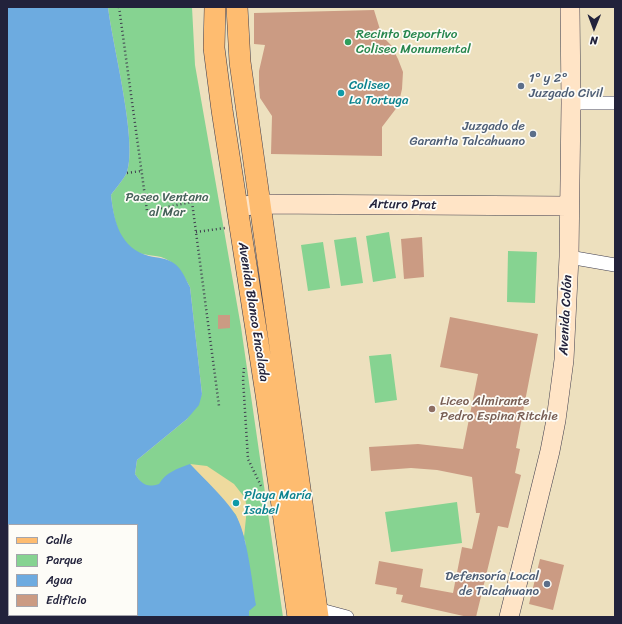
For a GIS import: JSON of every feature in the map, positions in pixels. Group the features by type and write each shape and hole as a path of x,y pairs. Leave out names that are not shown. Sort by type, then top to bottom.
{"main road":[{"name":"Avenida Blanco Encalada","path":"215,7 215,53 298,617"},
{"name":"Avenida Blanco Encalada","path":"237,7 240,62 318,613"},
{"name":"Avenida Colón","path":"510,617 557,412 564,360 569,257 571,103 570,7"},
{"name":"Arturo Prat","path":"238,216 260,204 569,206"}],"street":[{"path":"571,103 615,103"},
{"path":"569,257 615,265"},
{"path":"318,613 347,617"}],"path":[{"path":"119,7 147,211 192,202 220,406"},
{"path":"126,173 141,171"},
{"path":"196,232 238,216"}],"green space":[{"name":"Paseo Ventana al Mar","path":"108,7 192,7 195,65 241,327 283,617 249,617 249,611 252,606 245,540 142,484 135,474 137,460 187,419 202,394 190,287 182,274 171,262 161,257 142,254 131,249 122,238 114,216 111,195 126,174 130,158 127,116"},
{"path":"389,232 396,278 373,282 366,236"},
{"path":"356,237 363,283 341,286 334,240"},
{"path":"323,242 330,288 308,291 301,245"},
{"path":"508,251 537,252 535,303 507,302"},
{"path":"391,354 397,400 375,403 369,356"},
{"path":"457,502 462,543 391,552 385,512"}],"sand":[{"name":"Playa María Isabel","path":"190,464 207,466 234,484 245,498 247,508 244,537 236,515"}],"water":[{"path":"7,7 108,7 127,116 130,158 126,174 111,195 114,215 120,233 131,247 149,256 166,259 175,264 182,272 190,287 202,394 199,405 187,419 137,460 135,474 145,484 151,486 159,484 172,471 190,464 230,507 239,522 246,545 256,605 249,611 249,617 7,617"}],"building":[{"path":"374,10 382,36 391,45 403,72 402,89 398,106 382,127 382,156 271,154 272,116 260,98 259,85 259,71 265,45 254,44 254,13"},
{"path":"422,237 424,277 404,279 401,239"},
{"path":"218,315 230,315 230,328 218,329"},
{"path":"450,317 538,334 516,448 520,449 515,473 521,475 508,528 498,526 476,617 468,617 401,602 403,595 396,594 397,588 375,584 379,561 423,569 420,587 453,593 462,547 472,549 480,513 476,513 472,477 437,470 411,468 371,471 369,447 418,444 463,449 478,374 440,367"},
{"name":"Defensoría Local de Talcahuano","path":"540,559 564,565 553,610 529,604"}],"place":[{"name":"Recinto Deportivo Coliseo Monumental","path":"348,42"},
{"name":"1° y 2° Juzgado Civil","path":"521,86"},
{"name":"Coliseo La Tortuga","path":"341,93"},
{"name":"Juzgado de Garantia Talcahuano","path":"533,134"},
{"name":"Liceo Almirante Pedro Espina Ritchie","path":"432,409"},
{"name":"Playa María Isabel","path":"236,503"},
{"name":"Defensoría Local de Talcahuano","path":"547,584"}]}
